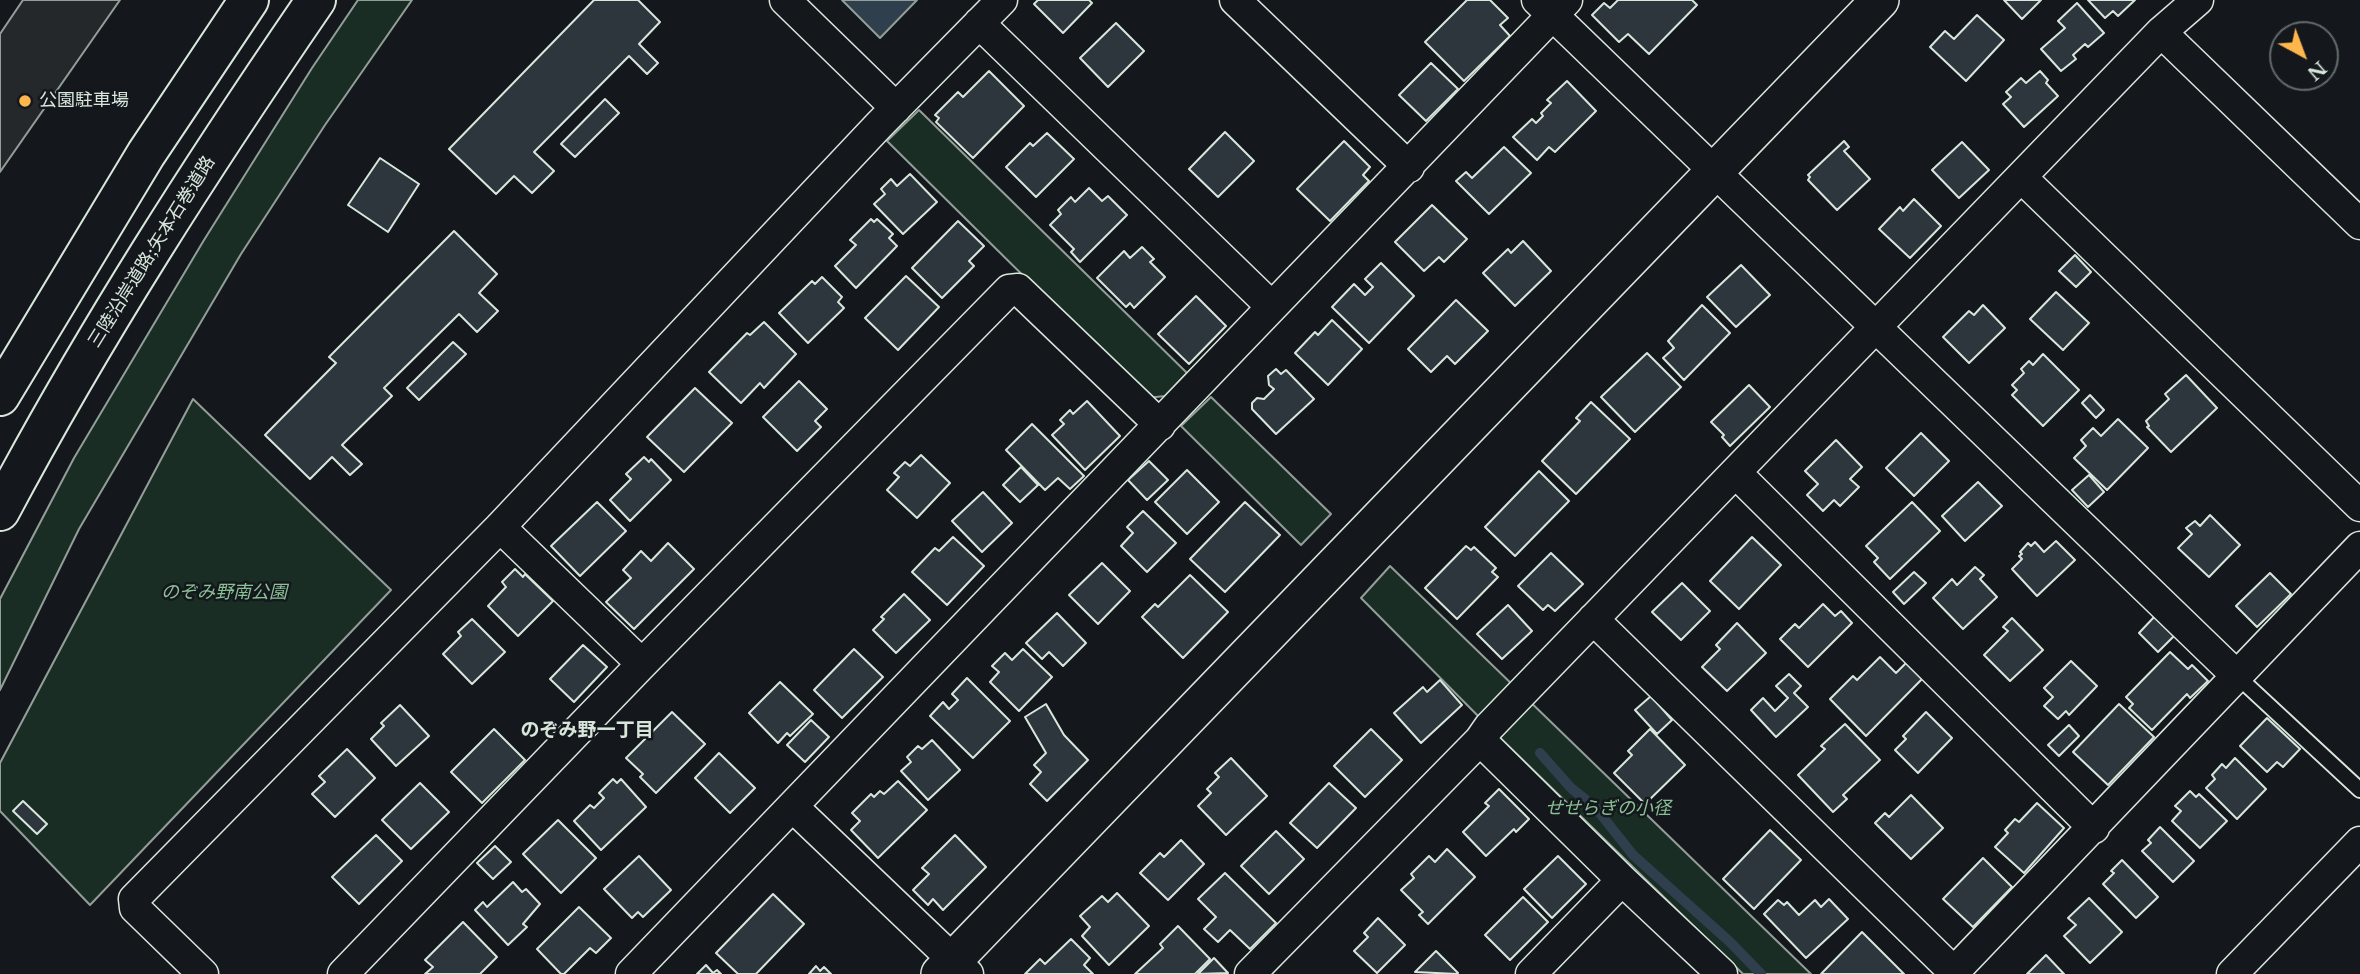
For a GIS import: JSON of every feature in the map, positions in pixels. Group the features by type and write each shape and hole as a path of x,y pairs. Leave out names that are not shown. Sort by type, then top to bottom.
{"highway":[{"path":"0,396 146,153 248,0"},
{"name":"三陸沿岸道路;矢本石巻道路","path":"0,511 30,455 180,203 316,0"}],"street":[{"path":"785,0 896,108"},
{"path":"204,974 135,908 134,899 500,527 896,108 1002,0"},
{"path":"1235,0 1409,167"},
{"path":"793,807 953,970 1880,0"},
{"path":"1250,974 1480,740 1489,727 2161,32 2198,0"},
{"path":"631,974 1160,425 1271,306 1409,167 1553,5 1714,171 2236,675"},
{"path":"979,23 1271,306"},
{"path":"2161,32 2360,224"},
{"path":"2021,177 2360,506"},
{"path":"343,974 1009,290 1018,289 1160,425"},
{"path":"1736,473 2094,828"},
{"path":"500,527 642,664"},
{"path":"1593,619 1954,974 2360,547"},
{"path":"1480,740 1722,974"},
{"path":"2246,969 2360,842"},
{"path":"1531,974 1622,880"}],"lane":[{"path":"2236,675 2360,790"}],"green space":[{"path":"358,0 412,0 325,125 241,254 79,529 0,690 0,599 74,458 204,240"},
{"path":"919,110 1187,373 1165,396 1147,398 887,141"},
{"path":"1211,397 1331,514 1301,545 1181,426"},
{"name":"のぞみ野南公園","path":"193,399 391,590 90,905 0,811 0,763"},
{"name":"せせらぎの小径","path":"1390,566 1811,974 1743,974 1489,727 1361,598"}],"shaded area":[{"name":"公園駐車場","path":"23,0 120,0 0,172 0,34"}],"water":[{"path":"842,0 917,0 880,38"}],"building":[{"path":"594,0 638,0 660,22 639,44 658,63 647,74 629,56 534,152 554,171 532,193 514,176 496,194 449,149"},
{"path":"1038,0 1089,0 1092,3 1063,33 1034,4"},
{"path":"1467,0 1490,0 1508,18 1500,25 1510,36 1464,81 1425,42"},
{"path":"1618,0 1692,0 1697,5 1649,54 1628,34 1619,42 1592,15 1604,3 1610,8"},
{"path":"2004,0 2041,0 2022,19"},
{"path":"2088,0 2135,0 2118,16 2113,11 2105,18"},
{"path":"2077,3 2104,33 2088,47 2085,44 2073,55 2076,59 2061,71 2041,49 2065,28 2058,21"},
{"path":"1977,15 2004,40 1966,81 1930,47 1945,31 1954,39"},
{"path":"1116,23 1144,51 1108,87 1080,58"},
{"path":"1431,63 1458,89 1426,121 1399,95"},
{"path":"989,71 1024,106 973,158 936,122 939,118 935,115 958,92 963,97"},
{"path":"2040,71 2048,80 2046,83 2058,96 2024,127 2003,104 2011,97 2006,92 2021,78 2026,83"},
{"path":"1567,81 1596,111 1555,152 1549,147 1537,160 1513,137 1532,119 1536,123 1543,116 1541,113 1551,103 1547,100"},
{"path":"605,99 619,113 575,157 561,144"},
{"path":"1225,132 1254,161 1218,197 1189,169"},
{"path":"1047,133 1074,159 1036,197 1006,167 1030,143 1033,146"},
{"path":"1344,141 1370,167 1363,175 1369,181 1330,221 1297,189"},
{"path":"1844,141 1849,147 1844,151 1870,179 1837,210 1808,180 1808,175"},
{"path":"1962,142 1989,170 1959,198 1932,170"},
{"path":"1504,147 1531,173 1489,214 1456,181 1466,172 1472,178"},
{"path":"380,158 419,184 388,232 348,205"},
{"path":"910,174 937,202 903,234 874,204 885,194 881,189 891,179 897,186"},
{"path":"1089,188 1102,201 1108,196 1127,215 1080,262 1071,252 1074,249 1050,225 1061,214 1058,210 1071,197 1075,202"},
{"path":"1914,199 1941,226 1910,258 1879,229 1900,207 1903,211"},
{"path":"1432,205 1467,239 1444,262 1439,257 1424,271 1395,242"},
{"path":"871,219 874,222 877,219 893,234 889,238 897,246 856,288 835,266 856,245 850,240"},
{"path":"958,221 984,246 969,261 974,266 942,298 912,268"},
{"path":"454,231 497,274 479,293 498,311 477,332 459,314 384,388 392,396 342,445 362,464 350,475 332,457 310,479 265,435 336,363 329,357"},
{"path":"1523,241 1551,271 1515,306 1483,273 1508,249 1511,253"},
{"path":"1142,247 1154,259 1150,262 1165,277 1134,308 1130,303 1126,307 1097,278 1124,251 1130,258"},
{"path":"2075,255 2091,272 2076,287 2059,271"},
{"path":"1381,263 1414,296 1369,343 1332,307 1354,284 1365,295 1373,287 1365,279"},
{"path":"1741,265 1770,295 1736,327 1707,297"},
{"path":"906,276 939,307 898,350 865,318"},
{"path":"822,277 842,297 838,302 844,308 808,343 779,313 812,281 815,284"},
{"path":"2056,292 2089,323 2063,350 2030,319"},
{"path":"1196,296 1226,326 1189,364 1158,334"},
{"path":"1456,300 1488,331 1455,364 1447,356 1431,372 1408,349"},
{"path":"1702,305 1730,333 1684,380 1663,358 1674,348 1668,341"},
{"path":"1983,305 2005,328 1969,363 1943,337 1969,311 1974,315"},
{"path":"1332,320 1362,349 1328,385 1295,353 1315,332 1318,335"},
{"path":"764,322 796,354 764,388 760,383 741,403 709,372 747,333 750,335"},
{"path":"453,342 466,354 419,400 407,388"},
{"path":"1647,353 1681,387 1635,432 1601,397"},
{"path":"2043,354 2079,390 2043,426 2012,395 2017,390 2012,385 2024,373 2021,369 2029,361 2033,365"},
{"path":"1276,369 1281,374 1286,370 1314,399 1276,434 1252,409 1252,403 1257,398 1264,399 1274,389 1269,385 1268,376"},
{"path":"2186,375 2217,408 2171,452 2147,427 2149,426 2146,421 2169,399 2165,394"},
{"path":"799,381 827,409 815,421 821,427 797,451 763,417"},
{"path":"1749,385 1770,407 1730,446 1722,437 1724,435 1711,422"},
{"path":"695,388 732,423 684,472 647,437"},
{"path":"2090,395 2104,410 2096,418 2082,403"},
{"path":"1087,401 1120,436 1085,470 1052,435 1064,424 1060,420 1070,410 1073,414"},
{"path":"1591,402 1630,439 1576,494 1542,461 1580,421 1576,418"},
{"path":"2118,419 2148,448 2107,490 2074,458 2086,446 2081,440 2093,428 2101,436"},
{"path":"1032,424 1084,476 1070,489 1058,478 1045,490 1006,450"},
{"path":"1921,433 1949,461 1914,496 1886,468"},
{"path":"1836,440 1862,467 1850,479 1859,487 1840,506 1834,500 1823,511 1807,495 1818,484 1805,471"},
{"path":"921,455 950,483 917,518 887,490 899,477 894,473 905,462 910,466"},
{"path":"644,457 649,462 651,459 671,480 630,521 610,500 631,479 626,474"},
{"path":"1149,461 1168,480 1147,500 1128,480"},
{"path":"1021,467 1038,485 1020,502 1003,485"},
{"path":"1187,470 1219,502 1187,534 1155,502"},
{"path":"1539,471 1569,501 1515,556 1485,527"},
{"path":"2089,475 2104,492 2088,507 2072,490"},
{"path":"1978,482 2002,506 1965,541 1942,516"},
{"path":"983,492 1012,523 982,552 952,521"},
{"path":"597,502 626,531 580,576 551,546"},
{"path":"1245,502 1280,535 1225,592 1190,559"},
{"path":"1912,502 1940,531 1890,579 1874,562 1878,558 1866,546"},
{"path":"1143,511 1176,543 1147,572 1121,546 1133,533 1127,527"},
{"path":"2210,515 2240,545 2209,577 2178,548 2192,534 2186,528 2195,521 2200,526"},
{"path":"953,537 984,566 947,605 912,572 935,548 939,551"},
{"path":"1752,537 1781,565 1739,609 1710,581"},
{"path":"2056,541 2075,560 2037,596 2012,569 2022,559 2020,552 2028,543 2031,546 2035,542 2044,552"},
{"path":"668,543 694,569 634,629 606,602 631,578 623,570 641,551 651,561"},
{"path":"1466,546 1471,550 1474,547 1496,568 1492,572 1498,577 1457,619 1425,588"},
{"path":"1551,553 1583,584 1555,611 1548,605 1543,610 1518,586"},
{"path":"1102,563 1130,591 1098,624 1069,595"},
{"path":"1975,567 1984,575 1980,579 1997,597 1963,629 1933,598 1952,579 1957,585"},
{"path":"515,569 523,577 525,574 553,601 518,636 488,606 506,587 502,582"},
{"path":"1914,572 1926,583 1904,604 1893,592"},
{"path":"2270,573 2291,594 2257,627 2236,606"},
{"path":"1190,575 1228,612 1183,658 1142,617 1155,604 1158,607"},
{"path":"1682,583 1710,611 1681,640 1652,612"},
{"path":"904,594 930,620 896,653 873,630 884,619 881,617"},
{"path":"1823,604 1835,616 1841,611 1852,623 1808,667 1780,639 1795,624 1799,628"},
{"path":"1508,605 1532,631 1502,659 1477,634"},
{"path":"1057,613 1086,643 1063,666 1049,652 1042,659 1026,643"},
{"path":"2155,616 2175,635 2158,652 2139,633"},
{"path":"2012,618 2043,650 2010,681 1984,655 2008,631 2003,627"},
{"path":"472,619 505,652 472,684 443,654 461,636 458,632"},
{"path":"1737,623 1766,653 1727,691 1702,667 1720,649 1716,645"},
{"path":"583,645 607,667 574,702 550,679"},
{"path":"854,649 883,677 842,718 814,690"},
{"path":"1023,649 1052,677 1019,711 990,682 999,672 992,666 1005,653 1012,660"},
{"path":"2170,652 2188,669 2192,665 2208,681 2190,698 2187,694 2152,730 2129,708 2133,704 2126,697"},
{"path":"1880,657 1896,673 1906,663 1922,679 1866,736 1830,699 1853,676 1857,680"},
{"path":"2071,661 2097,686 2069,715 2066,711 2058,719 2044,706 2053,697 2044,688"},
{"path":"1789,674 1801,686 1794,693 1808,707 1776,737 1751,710 1763,698 1775,711 1788,698 1776,686"},
{"path":"967,678 1010,721 973,758 930,716 943,702 949,709 958,700 952,694"},
{"path":"1440,680 1462,705 1421,743 1394,713 1423,687 1427,692"},
{"path":"780,682 813,714 790,736 787,733 778,743 749,713"},
{"path":"1651,696 1672,720 1657,734 1635,710"},
{"path":"1046,704 1064,735 1088,760 1047,801 1030,784 1041,772 1034,765 1046,753 1025,717"},
{"path":"2119,704 2154,737 2108,785 2073,752"},
{"path":"400,705 429,736 396,766 371,739 384,726 381,723"},
{"path":"672,712 705,744 656,793 640,777 643,774 626,758"},
{"path":"1926,712 1952,738 1918,773 1895,750 1906,739 1903,736"},
{"path":"2267,718 2300,749 2283,767 2277,762 2267,772 2240,746"},
{"path":"811,720 829,737 805,762 787,745"},
{"path":"1845,724 1880,760 1843,795 1847,799 1833,812 1798,775 1825,749 1821,746"},
{"path":"2069,725 2079,736 2059,756 2048,745"},
{"path":"494,729 525,760 482,803 451,772"},
{"path":"1371,729 1402,760 1365,797 1334,766"},
{"path":"1650,729 1685,765 1645,804 1614,773 1632,755 1628,751"},
{"path":"932,740 960,770 928,800 901,771 911,762 907,757 918,746 922,749"},
{"path":"347,749 375,778 335,817 312,794 325,782 319,776"},
{"path":"719,753 755,788 730,813 695,778"},
{"path":"1231,758 1267,796 1226,835 1198,806 1211,793 1207,789 1219,777 1215,773"},
{"path":"2235,758 2266,789 2237,819 2206,788 2215,779 2212,775 2222,764 2226,768"},
{"path":"613,779 617,783 621,779 646,807 601,850 574,821 590,805 594,808 604,798 599,793"},
{"path":"898,781 927,810 878,858 851,830 860,821 852,813 871,794 874,797 880,791 884,794"},
{"path":"420,783 449,812 411,849 382,820"},
{"path":"1329,783 1356,808 1317,848 1290,823"},
{"path":"1499,789 1529,819 1516,832 1514,829 1486,856 1463,832 1489,806 1485,803"},
{"path":"2190,791 2196,797 2199,794 2227,821 2200,848 2172,821 2181,811 2175,806"},
{"path":"1911,795 1943,828 1911,859 1875,823 1885,813 1889,817"},
{"path":"23,801 47,824 37,834 13,811"},
{"path":"2037,803 2064,828 2024,873 1995,847 2008,833 2005,830 2015,819 2019,822"},
{"path":"558,820 596,858 561,893 523,854"},
{"path":"2160,827 2194,861 2173,882 2142,851 2151,843 2148,840"},
{"path":"1770,830 1801,860 1754,909 1723,879"},
{"path":"1276,831 1304,859 1269,894 1241,866"},
{"path":"376,835 402,861 359,904 332,877"},
{"path":"955,835 986,867 943,910 933,899 928,905 913,890 929,874 922,868"},
{"path":"1181,840 1204,864 1168,900 1140,873 1160,853 1164,857"},
{"path":"495,846 511,862 493,879 477,863"},
{"path":"1447,849 1475,877 1428,924 1419,915 1423,912 1401,890 1414,878 1411,874 1429,856 1435,862"},
{"path":"639,856 671,890 643,917 638,912 632,918 604,889"},
{"path":"1558,856 1586,884 1552,918 1524,889"},
{"path":"1983,858 2012,887 1973,927 1943,899"},
{"path":"2122,860 2158,897 2136,918 2103,884"},
{"path":"1225,873 1276,923 1250,949 1230,930 1218,942 1204,929 1216,917 1198,899"},
{"path":"513,882 522,892 526,889 540,904 523,924 527,927 508,945 475,910 483,902 487,907"},
{"path":"1117,893 1149,926 1109,965 1082,936 1090,927 1080,916 1102,896 1108,902"},
{"path":"773,894 804,924 756,974 738,974 716,953"},
{"path":"1523,897 1548,922 1510,960 1485,935"},
{"path":"2089,898 2122,932 2090,963 2064,936 2076,925 2068,918"},
{"path":"1829,899 1848,919 1806,958 1764,914 1778,900 1784,905 1787,902 1799,915 1815,900 1821,907"},
{"path":"579,907 611,938 596,953 590,948 561,974 537,949"},
{"path":"1378,918 1405,945 1377,973 1354,951 1368,937 1364,933"},
{"path":"463,922 497,957 480,974 425,974 433,967 425,960"},
{"path":"1178,926 1210,959 1195,974 1135,974 1163,948 1160,944"},
{"path":"1862,932 1904,974 1821,974"},
{"path":"1071,939 1090,958 1084,965 1093,974 1025,974 1040,959 1045,964"},
{"path":"1436,951 1458,973 1457,974 1415,972"},
{"path":"2046,955 2064,974 2027,974"},
{"path":"1214,958 1228,973 1198,974"},
{"path":"706,965 713,973 717,970 721,974 697,974"},
{"path":"816,966 820,971 824,967 831,974 809,974"}],"waterway":[{"path":"1540,753 1571,788 1595,807 1633,855 1730,942 1761,974"}],"place":[{"name":"公園駐車場","path":"25,101"}],"district":[{"name":"のぞみ野一丁目","path":"587,731"}]}
